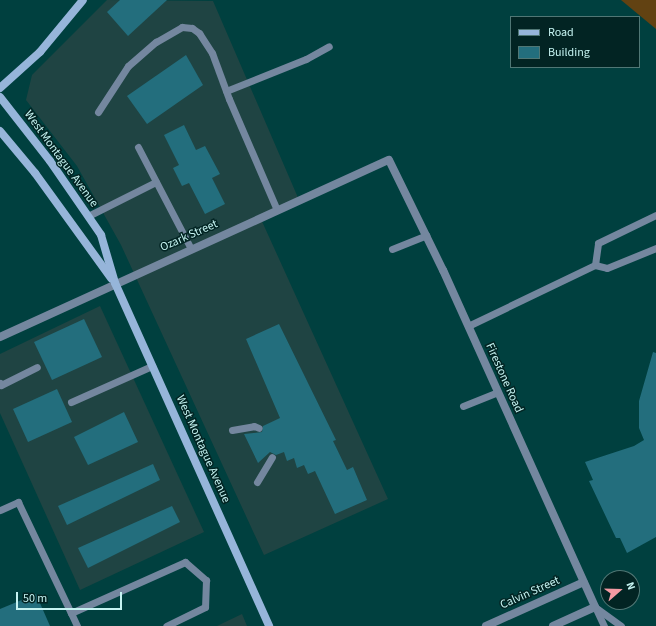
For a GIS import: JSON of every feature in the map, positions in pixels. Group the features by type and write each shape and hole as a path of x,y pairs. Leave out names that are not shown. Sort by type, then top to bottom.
{"main road":[{"path":"0,88 40,52 84,0"},
{"name":"West Montague Avenue","path":"0,97 101,235 115,283 269,626"},
{"name":"West Montague Avenue","path":"0,130 35,173 85,244 115,283"}],"street":[{"name":"Ozark Street","path":"0,337 191,248 389,160"},
{"name":"Firestone Road","path":"389,160 468,326 595,607"},
{"name":"Calvin Street","path":"486,626 584,582"},
{"path":"553,626 595,607"}],"lane":[{"path":"98,112 128,66 156,42 182,27 192,28 199,33 212,53 226,91 277,210"},
{"path":"226,91 306,59 329,46"},
{"path":"138,147 191,248"},
{"path":"88,216 156,182"},
{"path":"595,265 598,243 656,215"},
{"path":"392,249 426,235"},
{"path":"468,326 595,265 607,268 656,248"},
{"path":"71,402 152,366"},
{"path":"0,383 37,367"},
{"path":"463,406 497,392"},
{"path":"232,430 254,426 259,428"},
{"path":"257,482 272,457"},
{"path":"0,510 18,502 77,626"},
{"path":"71,613 185,562 206,580 205,607 166,626"},
{"path":"595,607 604,626"},
{"path":"595,607 621,626"}],"shaded area":[{"path":"107,0 213,1 299,200 260,217 388,499 264,555 121,245 77,166 26,100 32,75"},
{"path":"621,0 656,0 656,29"},
{"path":"100,306 204,532 80,590 0,413 0,354"},
{"path":"242,614 247,626 217,626"}],"building":[{"path":"120,0 167,0 128,36 107,12"},
{"path":"186,55 203,85 147,124 127,96"},
{"path":"184,125 196,150 205,146 220,174 212,178 225,204 205,214 189,183 182,186 173,168 179,165 164,135"},
{"path":"84,319 102,357 52,380 34,342"},
{"path":"279,324 336,440 333,441 347,470 353,467 367,500 335,514 315,471 308,474 304,465 297,468 294,458 287,461 284,452 276,455 270,452 258,463 244,434 262,432 263,426 280,418 246,339"},
{"path":"653,352 656,353 656,537 627,553 620,538 616,538 589,481 593,480 585,462 634,446 644,440 639,428 639,401"},
{"path":"57,389 72,422 28,442 13,409"},
{"path":"124,412 138,442 88,465 74,437"},
{"path":"153,464 160,480 67,525 58,506"},
{"path":"172,506 180,522 88,568 78,548"},
{"path":"36,594 50,626 0,626 0,609"}]}
